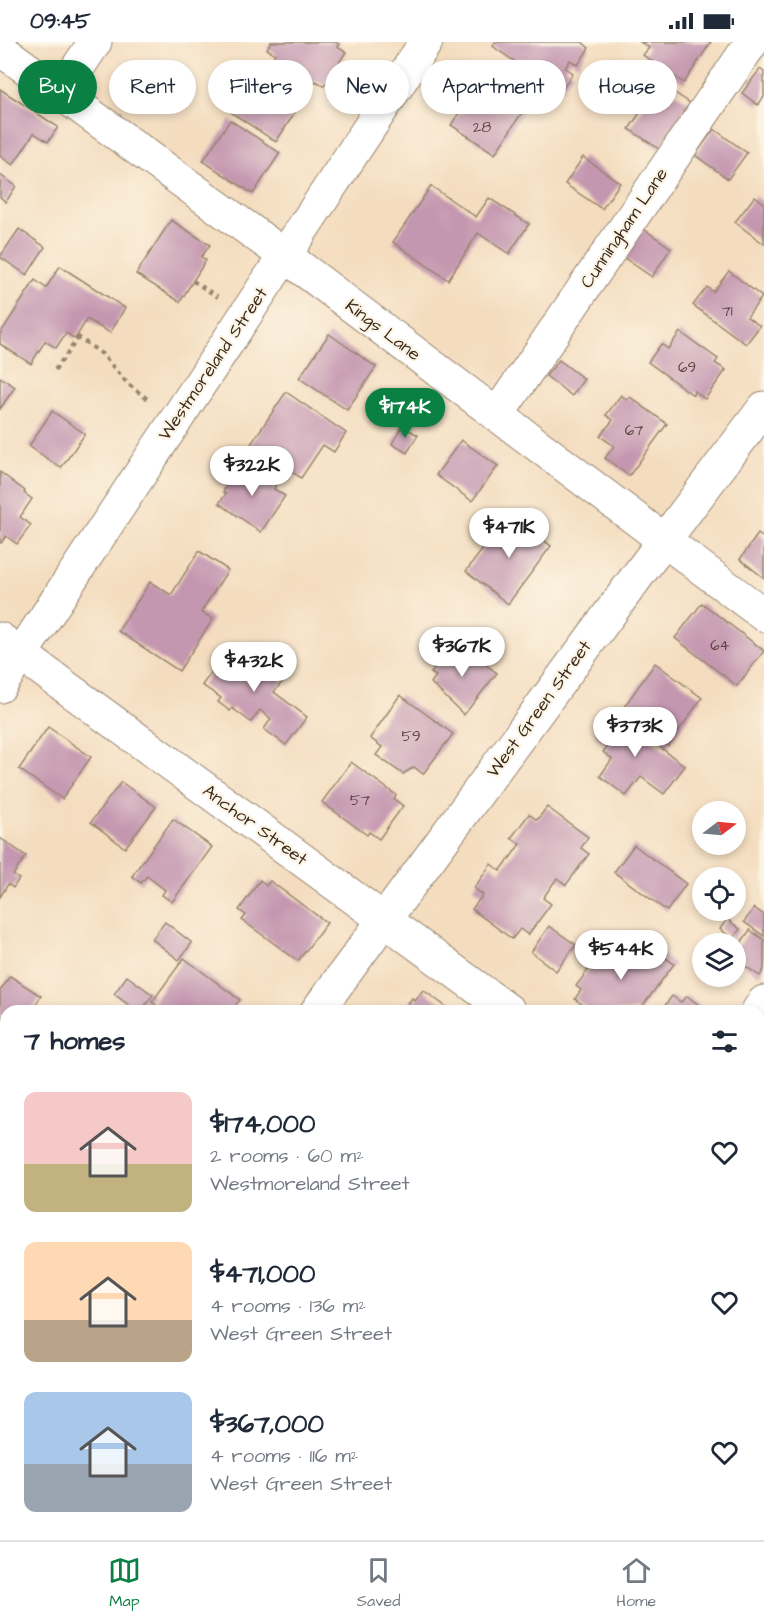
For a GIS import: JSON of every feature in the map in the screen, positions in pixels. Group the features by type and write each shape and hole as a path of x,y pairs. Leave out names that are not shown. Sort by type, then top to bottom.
{"street":[{"path":"83,60 95,42"},
{"name":"Cunningham Lane","path":"497,415 752,42"},
{"name":"Kings Lane","path":"0,49 18,62"},
{"name":"Westmoreland Street","path":"0,686 10,646 284,255 431,57"},
{"name":"Kings Lane","path":"88,114 284,255 764,615"},
{"name":"West Green Street","path":"321,1005 764,408"},
{"name":"Anchor Street","path":"10,646 501,1005"}],"path":[{"path":"193,281 221,300"},
{"path":"55,370 78,336 102,354 128,384 153,403"}],"building":[{"path":"271,42 335,42 339,44 337,47 346,52 341,60 325,60 324,86 316,81 313,82 313,60 279,60 274,57 275,54 267,49"},
{"path":"495,42 582,42 589,48 581,60 578,60 578,65 570,60 566,66 566,60 513,60 493,46"},
{"path":"640,42 711,42 684,83 677,78 677,60 650,60 643,55 649,48"},
{"path":"566,69 573,73 566,84"},
{"path":"760,69 764,72 764,97 758,105 742,93"},
{"path":"0,89 18,101 18,114 38,114 58,127 48,142 34,133 13,165 0,156"},
{"path":"677,94 690,103 659,149 629,129 639,114 677,114"},
{"path":"234,114 294,114 276,142"},
{"path":"458,114 521,114 495,154 451,125"},
{"path":"230,120 280,153 253,194 203,161"},
{"path":"714,129 747,153 728,179 695,155"},
{"path":"583,157 620,183 602,209 565,184"},
{"path":"0,175 16,186 6,202 0,197"},
{"path":"431,186 476,217 489,198 529,224 509,254 478,233 448,280 393,242"},
{"path":"755,196 764,203 764,244 735,222"},
{"path":"171,220 210,245 201,257 206,260 180,302 136,274"},
{"path":"642,228 671,248 652,277 623,257"},
{"path":"19,229 45,247 27,275 0,257"},
{"path":"60,266 125,308 110,333 87,319 75,339 66,333 56,348 45,341 31,364 0,344 0,334 35,280 46,288"},
{"path":"729,271 762,297 747,317 760,326 746,344 693,305 707,287 713,292"},
{"path":"680,332 718,359 715,363 726,370 705,399 694,391 693,395 648,362 661,344 668,349"},
{"path":"329,334 376,367 347,410 299,378"},
{"path":"559,360 584,379 572,396 546,376"},
{"path":"0,377 15,387 0,409"},
{"path":"286,392 346,433 334,452 323,445 301,478 251,444"},
{"path":"621,395 627,400 630,397 667,424 629,476 605,458 614,446 600,436 613,420 606,415"},
{"path":"52,411 85,434 61,468 29,446"},
{"path":"402,426 418,435 407,453 392,444"},
{"path":"461,440 498,466 472,501 436,475"},
{"path":"248,464 276,483 274,489 285,496 261,532 219,503 226,494 223,492 233,474 240,475"},
{"path":"0,472 32,499 20,517 31,525 17,544 6,536 0,542"},
{"path":"510,514 551,546 508,604 466,571"},
{"path":"758,534 764,538 764,578 740,559"},
{"path":"199,551 228,570 201,612 213,619 179,671 118,631 150,582 171,595"},
{"path":"702,603 764,651 737,686 675,638"},
{"path":"454,642 497,673 464,715 431,683 436,676 431,673"},
{"path":"233,644 283,681 274,692 307,717 286,745 264,729 271,719 260,710 251,722 232,708 230,711 218,702 221,698 202,685"},
{"path":"655,663 702,698 668,746 621,711"},
{"path":"400,695 453,734 423,774 414,767 403,774 376,755 382,747 370,738"},
{"path":"612,711 685,766 664,794 641,777 626,796 600,776 612,759 603,752 609,745 595,735"},
{"path":"48,727 91,757 62,799 19,769"},
{"path":"351,762 396,795 394,799 403,806 379,839 369,832 367,835 322,802"},
{"path":"121,782 156,807 125,848 91,822"},
{"path":"547,807 588,837 581,848 589,854 566,885 557,878 543,898 551,904 528,935 520,929 512,939 472,909 483,895 474,888 491,864 500,871 510,858 520,844 511,838 529,814 537,820"},
{"path":"173,819 212,847 172,902 162,895 165,890 147,876 141,883 132,876"},
{"path":"0,838 26,856 13,875 19,879 13,888 8,884 0,897"},
{"path":"634,845 686,884 667,911 614,872"},
{"path":"260,880 266,886 270,881 327,923 298,961 242,920 246,915 239,910"},
{"path":"754,908 764,915 764,936 744,922"},
{"path":"726,921 730,921 740,929 737,933 725,933 720,929"},
{"path":"165,922 192,943 179,960 152,939"},
{"path":"549,926 576,945 556,971 531,952"},
{"path":"750,930 764,940 764,969 760,976 746,966 746,936"},
{"path":"605,947 614,954 620,947 639,961 644,953 651,958 656,951 674,964 643,1005 583,1005 575,999 581,990 576,986"},
{"path":"184,958 240,1000 236,1005 156,1005 152,1002"},
{"path":"10,976 41,996 36,1005 0,1005 0,991"},
{"path":"127,976 153,995 146,1005 129,1005 114,994"},
{"path":"423,990 444,1005 407,1005 412,998 415,1001"},
{"path":"672,996 681,1002 687,996 699,1005 665,1005"}]}
